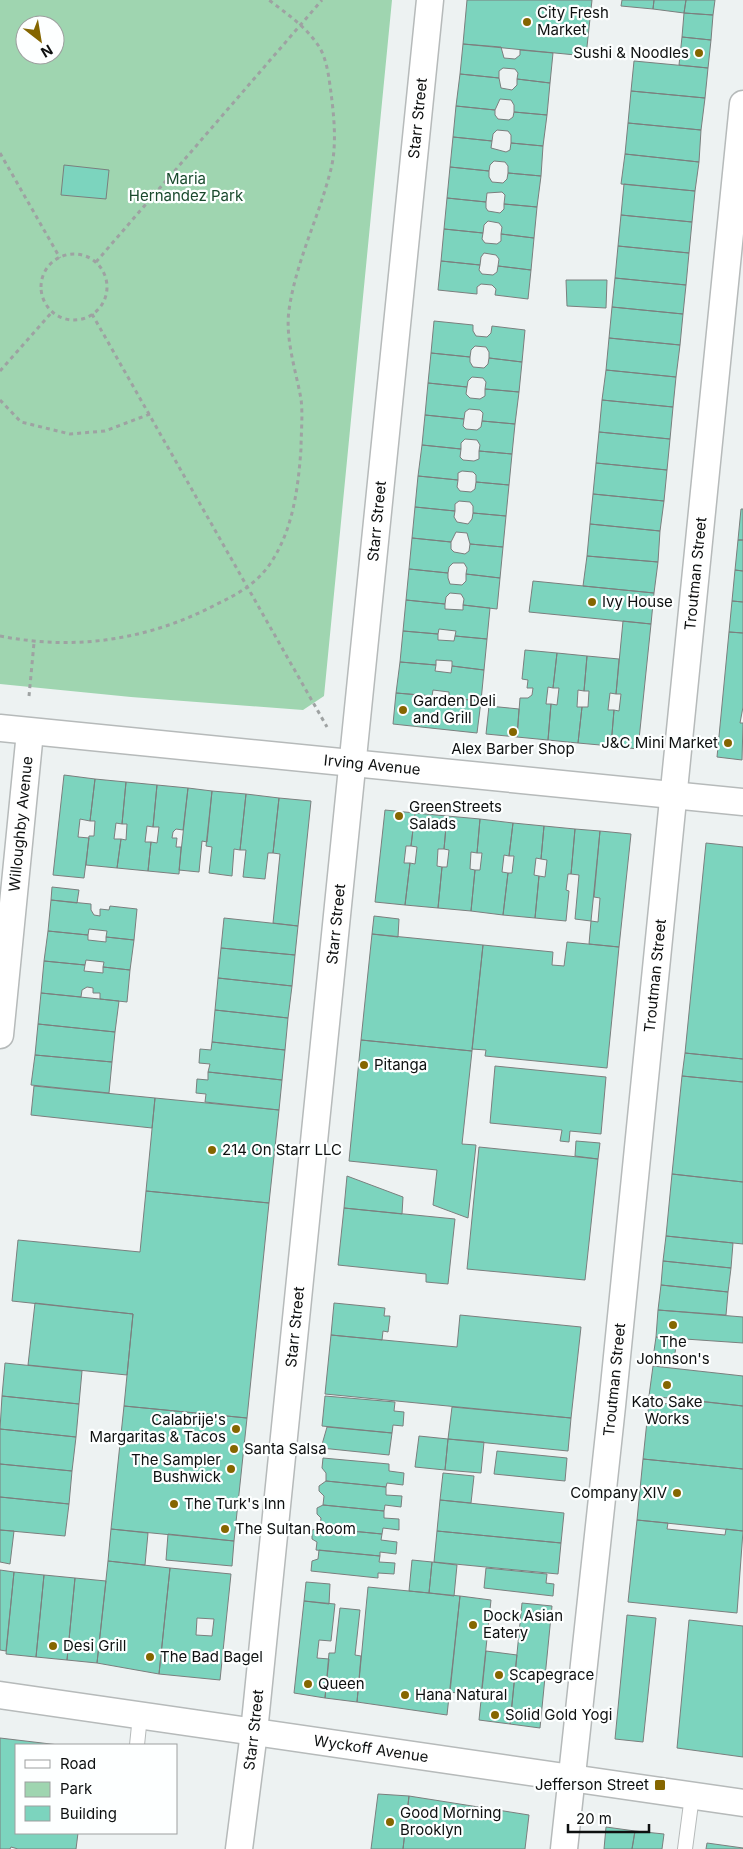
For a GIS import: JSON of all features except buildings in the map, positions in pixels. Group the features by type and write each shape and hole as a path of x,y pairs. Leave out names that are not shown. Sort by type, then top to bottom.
{"street":[{"name":"Starr Street","path":"238,1849 254,1732 430,0"},
{"name":"Troutman Street","path":"564,1849 573,1779 743,104"},
{"name":"Irving Avenue","path":"0,728 352,765 743,802"},
{"name":"Willoughby Avenue","path":"0,1035 30,732"},
{"name":"Wyckoff Avenue","path":"0,1695 743,1803"}],"lane":[{"path":"137,1744 140,1716"},
{"path":"685,1849 692,1796"}],"path":[{"path":"0,636 34,643 86,644 138,636 194,617 248,588 270,565 287,533 296,497 301,448 301,401 292,359 288,313 298,268 332,166 334,116 329,78 320,48 301,24 269,0"},
{"path":"96,262 322,0"},
{"path":"0,153 60,258"},
{"path":"78,255 96,262 104,273 107,288 104,302 92,314 77,320 68,320 52,312 46,304 41,287 47,269 60,258 78,255"},
{"path":"0,371 52,312"},
{"path":"92,314 327,727"},
{"path":"0,400 21,422 70,434 105,431 150,414"},
{"path":"29,696 34,643"}],"green space":[{"name":"Maria Hernandez Park","path":"0,0 392,0 324,696 303,710 131,697 0,684"}],"place":[{"name":"City Fresh Market","path":"527,22"},
{"name":"Sushi & Noodles","path":"699,53"},
{"name":"Ivy House","path":"592,602"},
{"name":"Garden Deli and Grill","path":"403,710"},
{"name":"Alex Barber Shop","path":"513,732"},
{"name":"J&C Mini Market","path":"728,743"},
{"name":"GreenStreets Salads","path":"399,816"},
{"name":"Pitanga","path":"364,1065"},
{"name":"214 On Starr LLC","path":"212,1150"},
{"name":"The Johnson's","path":"673,1325"},
{"name":"Kato Sake Works","path":"667,1385"},
{"name":"Calabrije's Margaritas & Tacos","path":"236,1429"},
{"name":"Santa Salsa","path":"234,1449"},
{"name":"The Sampler Bushwick","path":"231,1469"},
{"name":"Company XIV","path":"677,1493"},
{"name":"The Turk's Inn","path":"174,1504"},
{"name":"The Sultan Room","path":"225,1529"},
{"name":"Dock Asian Eatery","path":"473,1625"},
{"name":"Desi Grill","path":"53,1646"},
{"name":"The Bad Bagel","path":"150,1657"},
{"name":"Scapegrace","path":"499,1675"},
{"name":"Queen","path":"308,1684"},
{"name":"Hana Natural","path":"405,1695"},
{"name":"Solid Gold Yogi","path":"495,1715"},
{"name":"Jefferson Street","path":"660,1785"},
{"name":"Good Morning Brooklyn","path":"390,1822"}]}
